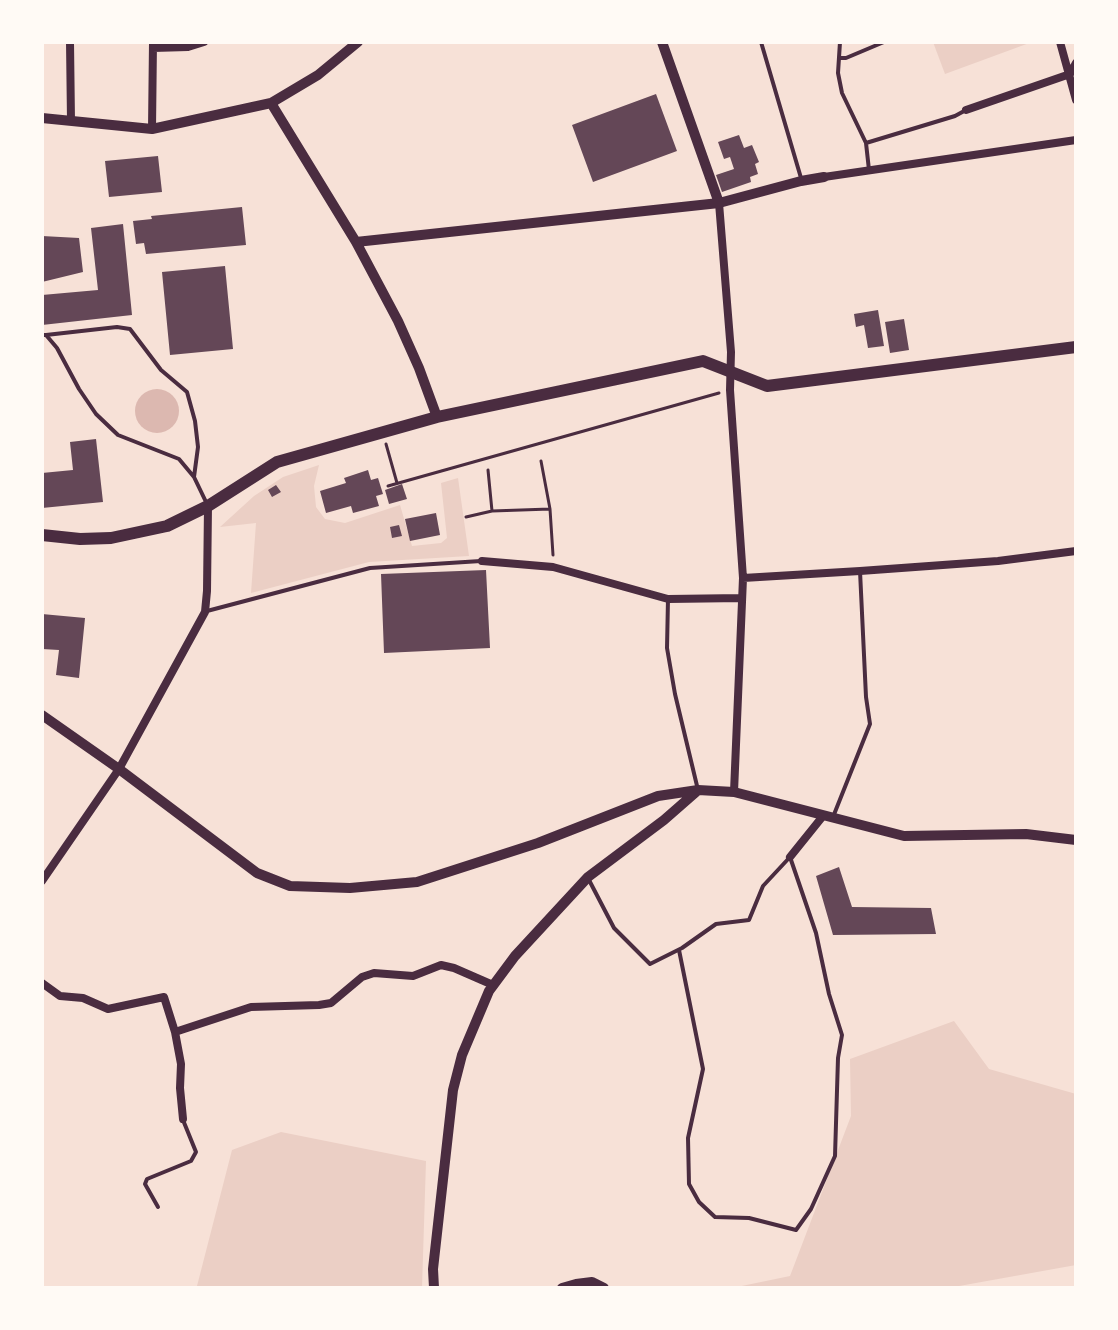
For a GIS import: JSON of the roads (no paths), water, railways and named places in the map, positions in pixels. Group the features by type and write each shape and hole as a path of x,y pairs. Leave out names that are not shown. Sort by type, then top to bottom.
{"main road":[{"path":"42,535 111,538 167,526 208,506 277,462 437,417 703,361 767,386 1076,347"}],"street":[{"path":"70,42 71,121"},
{"path":"152,129 153,45 188,47 204,42"},
{"path":"42,118 152,129 271,103 318,75 358,42"},
{"path":"662,42 719,203 731,352 730,390 743,578 734,792"},
{"path":"1060,42 1076,100"},
{"path":"966,110 1070,74 1076,63"},
{"path":"271,103 356,242 398,321 437,417"},
{"path":"356,242 719,203 801,181 1076,140"},
{"path":"42,881 119,769 205,612 208,506"},
{"path":"743,578 998,561 1076,551"},
{"path":"482,561 553,567 668,599 742,598"},
{"path":"42,715 257,873 290,886 350,888 417,882 538,843 658,796 698,790 734,792 904,836 1026,834 1076,840"},
{"path":"434,1288 433,1269 453,1090 462,1055 493,985 542,925 588,877 664,820 698,790"},
{"path":"790,857 828,817"},
{"path":"175,1032 251,1007 331,1003 362,977 374,973 413,976 441,965 493,985"},
{"path":"42,983 60,996 83,998 108,1009 164,997 181,1064 183,1119"},
{"path":"562,1288 592,1282 604,1288"}],"lane":[{"path":"761,42 801,181"},
{"path":"840,42 838,73 842,93 866,143 869,170"},
{"path":"839,58 884,42"},
{"path":"866,143 966,110"},
{"path":"44,335 117,327 130,329 161,370 187,392 198,447 194,477"},
{"path":"44,335 57,348 96,414 118,435 179,459 194,477 208,506"},
{"path":"205,612 370,568 482,561"},
{"path":"828,817 870,724 860,571"},
{"path":"668,599 667,648 698,790"},
{"path":"588,877 614,928 650,964 679,950 716,924 749,920 763,886 790,857 816,933 829,994 842,1035 838,1058 835,1156 811,1209 796,1230 749,1218 715,1217 699,1202 689,1184 688,1138 703,1069 679,950"},
{"path":"158,1207 145,1184 147,1179 191,1161 196,1152 183,1119"}]}
